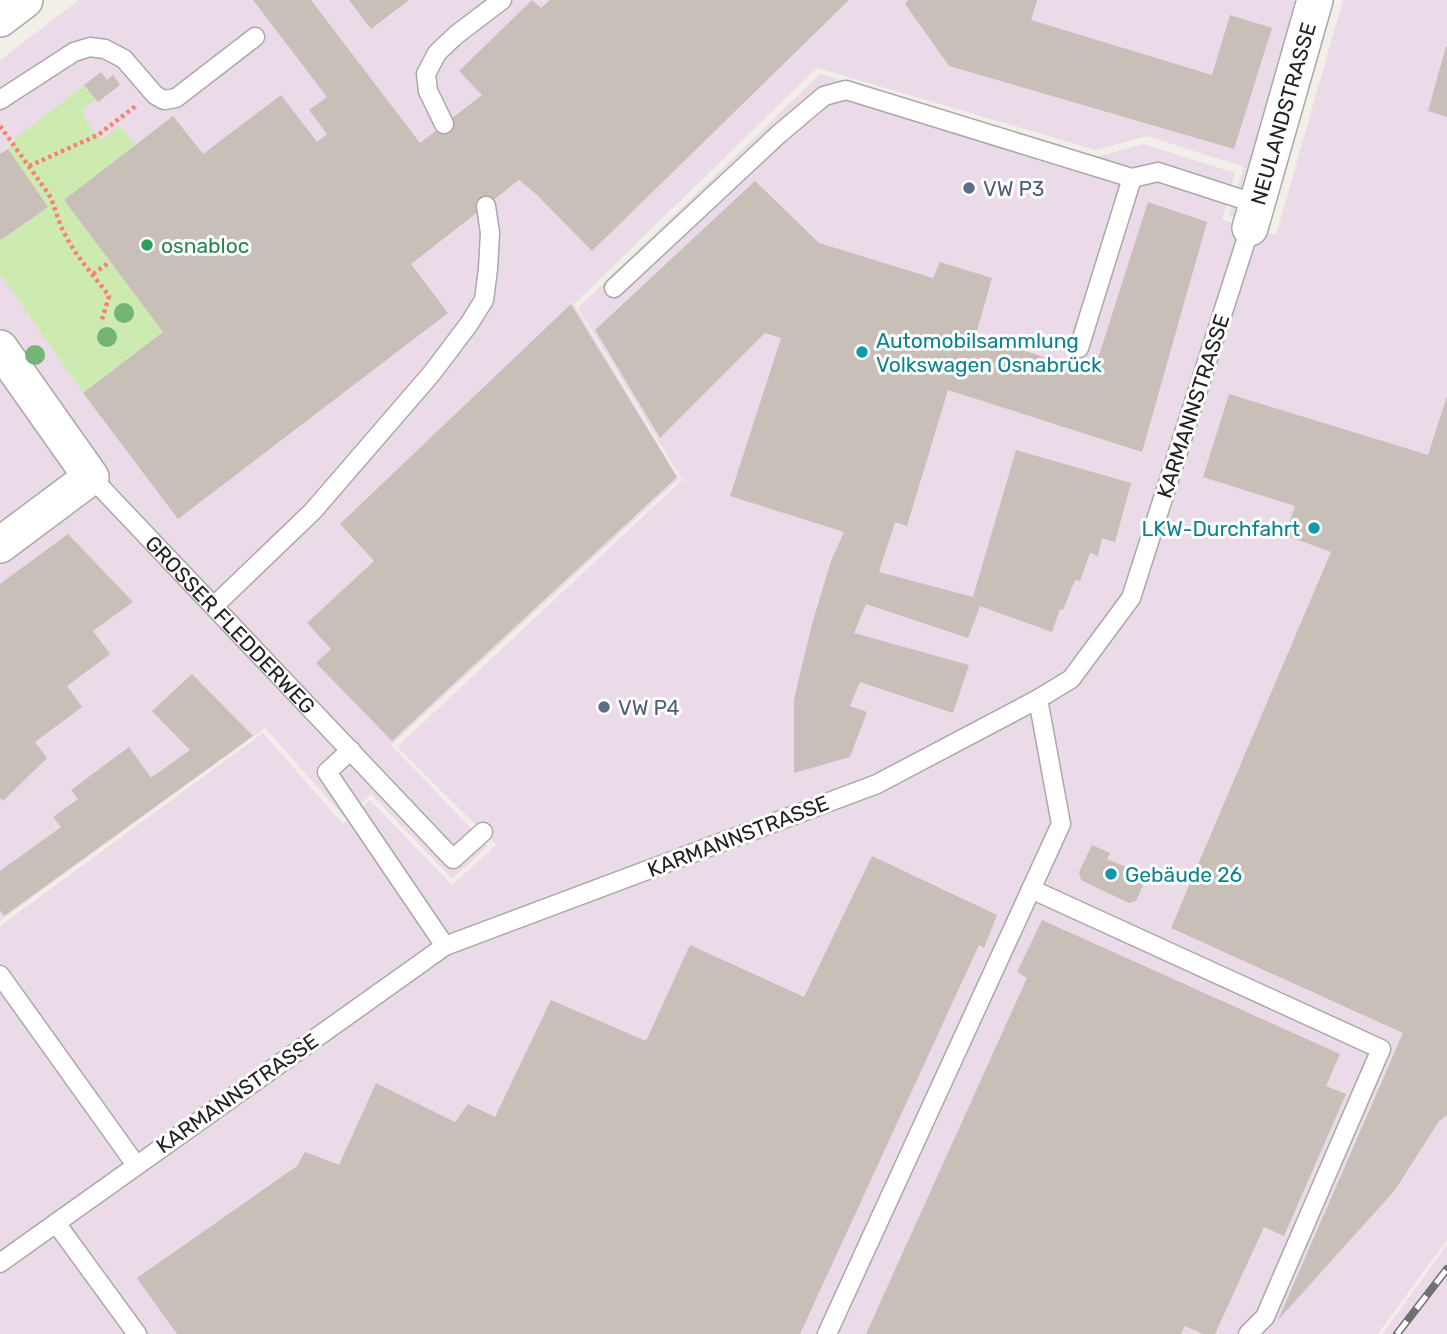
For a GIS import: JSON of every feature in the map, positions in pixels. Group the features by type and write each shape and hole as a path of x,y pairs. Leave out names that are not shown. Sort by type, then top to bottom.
{"street":[{"path":"0,19 25,0"},
{"name":"NEULANDSTRASSE","path":"1254,216 1315,0"},
{"name":"GROSSER FLEDDERWEG","path":"0,348 92,477"},
{"path":"0,545 92,477"}],"lane":[{"path":"444,124 428,91 426,74 437,53 502,0"},
{"path":"0,100 74,52 90,47 105,49 124,59 153,93 164,100 176,99 255,37"},
{"path":"614,288 797,119 824,96 846,90 1132,178 1158,172 1254,216"},
{"path":"1079,348 1132,178"},
{"path":"214,606 313,511 432,373 469,324 484,300 490,233 486,206"},
{"name":"KARMANNSTRASSE","path":"0,1263 445,946 877,784 1071,679 1131,598 1254,216"},
{"name":"GROSSER FLEDDERWEG","path":"92,477 453,859 483,832"},
{"path":"827,1334 1061,824 1038,699"},
{"path":"351,750 327,772 445,946"},
{"path":"1031,889 1381,1049 1265,1317 1248,1334"},
{"path":"0,975 136,1164"},
{"path":"56,1223 137,1334"}],"path":[{"path":"29,166 98,135 153,93"},
{"path":"0,126 48,192 68,241 109,296 101,323"},
{"path":"93,274 110,262"}],"shaded area":[{"path":"79,0 1335,0 1270,226 1229,215 1244,167 1147,136 1096,150 817,68 574,304 679,479 391,745 488,846 452,879 371,794 345,818 265,728 0,921 0,60"},
{"path":"1343,0 1447,0 1447,1240 1378,1334 0,1334 0,926 263,733 343,824 370,800 452,885 496,845 397,747 682,480 578,308 820,74 1096,157 1144,144 1235,173 1222,220 1276,235"},
{"path":"1447,1245 1447,1334 1382,1334"}],"green space":[{"path":"84,85 96,99 83,109 83,117 101,140 120,126 135,145 64,200 163,332 83,393 0,274 0,238 2,240 48,207 8,149 15,139"}],"building":[{"path":"253,0 311,0 420,143 482,95 459,71 532,0 541,8 550,0 849,0 592,251 519,180 411,264 448,313 178,519 83,393 163,332 64,200 173,116 203,154 281,95 317,142 327,134 309,110 327,97"},
{"path":"349,0 409,0 371,29"},
{"path":"908,0 1037,0 1031,20 1212,75 1230,15 1272,28 1234,149 949,66 905,4"},
{"path":"1447,47 1447,117 1428,111"},
{"path":"101,72 107,80 113,75 120,85 98,102 84,85"},
{"path":"8,149 48,207 1,240 0,154"},
{"path":"755,181 819,243 933,278 940,262 992,278 976,334 1093,374 1148,202 1207,222 1142,452 948,390 907,526 895,522 879,572 973,597 1016,450 1131,483 1115,542 1102,538 1098,556 1090,553 1080,581 1075,580 1052,632 980,606 968,638 866,604 854,633 969,665 953,713 860,682 850,706 867,712 850,757 794,773 794,699 812,624 831,561 844,532 730,496 781,338 765,333 660,438 595,330"},
{"path":"571,304 677,477 392,741 316,663 331,649 307,623 374,561 340,524"},
{"path":"1229,394 1428,455 1447,396 1447,1115 1439,1121 1395,1190 1278,1320 1403,1033 1171,928 1331,552 1285,535 1295,506 1203,477"},
{"path":"68,534 133,602 93,631 110,654 67,686 82,707 35,742 47,758 3,801 0,798 0,584"},
{"path":"192,674 253,736 4,916 0,910 0,871 61,827 53,817 78,799 71,790 129,747 151,778 190,750 152,711"},
{"name":"Gebäude 26","path":"1092,845 1110,853 1107,859 1147,876 1136,901 1129,903 1081,880 1079,872"},
{"path":"872,856 997,915 984,948 979,945 800,1334 177,1334 137,1278 297,1166 305,1152 339,1165 376,1083 455,1122 468,1104 495,1117 551,1000 646,1041 690,945 804,997"},
{"path":"1042,920 1340,1054 1326,1086 1346,1094 1284,1236 1264,1227 1215,1334 1203,1334 1185,1326 1181,1334 866,1334 1027,978 1017,972"}],"railway":[{"path":"1397,1334 1447,1269"}],"place":[{"name":"VW P3","path":"969,188"},
{"name":"osnabloc","path":"147,245"},
{"name":"Automobilsammlung Volkswagen Osnabrück","path":"862,352"},
{"name":"LKW-Durchfahrt","path":"1314,528"},
{"name":"VW P4","path":"604,707"},
{"name":"Gebäude 26","path":"1111,874"}]}
